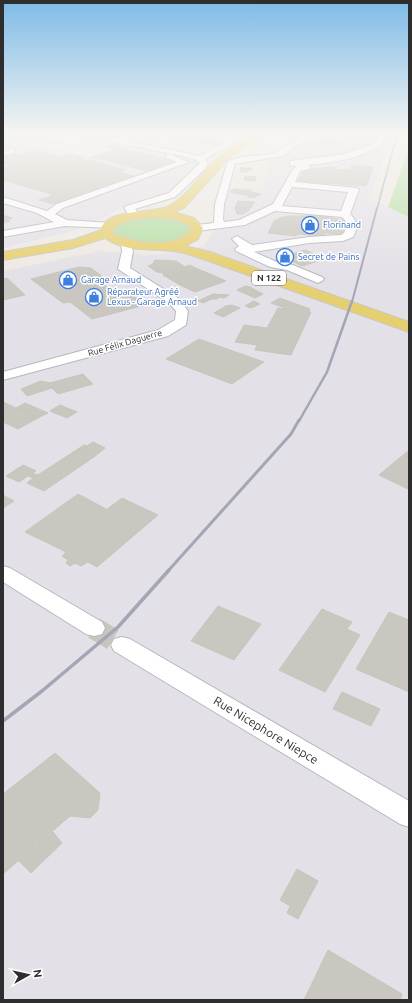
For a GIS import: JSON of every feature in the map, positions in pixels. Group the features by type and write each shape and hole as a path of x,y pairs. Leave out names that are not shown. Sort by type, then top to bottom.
{"main road":[{"path":"160,214 180,205 202,181"},
{"path":"180,205 180,212 184,218"},
{"path":"3,256 83,242 97,238 120,220 135,216 160,214 184,218 195,224 197,228 194,236 188,240 154,247 122,243 83,242"},
{"path":"108,229 110,237 122,243"},
{"path":"188,240 190,246 205,255"},
{"name":"N 122","path":"154,247 179,248 205,255 409,327"}],"street":[{"path":"48,214 57,208 133,181"},
{"path":"135,216 129,208 177,193 189,181"},
{"path":"227,181 218,213 220,226 250,249 309,240 343,238 349,235 352,226 351,220 345,214 273,208"},
{"path":"197,228 220,226 251,220 280,204 291,181"},
{"path":"290,184 354,190 345,214"},
{"path":"3,192 57,208"},
{"path":"3,200 48,214 65,223"},
{"path":"3,234 65,223 108,229"},
{"path":"237,239 236,246 245,253 274,265 289,267 318,279"},
{"path":"122,243 128,252 125,262"},
{"path":"125,262 134,253 154,247"},
{"name":"Rue Félix Daguerre","path":"3,376 163,333 181,322 182,311 174,301 127,272 124,267 125,262"},
{"path":"257,273 274,265"},
{"path":"3,573 94,628"},
{"name":"Rue Nicephore Niepce","path":"122,645 409,815"}],"shaded area":[{"path":"3,181 183,181 172,191 130,202 107,216 70,232 3,248"},
{"path":"264,181 377,181 371,199 409,217 409,1000 3,1000 3,271 100,251 144,255 174,253 204,246 214,231 229,188 261,188"}],"green space":[{"path":"397,181 409,181 409,217 388,207"},
{"path":"157,216 180,220 191,228 187,236 167,242 143,243 115,235 114,230 117,226 127,220"}],"building":[{"path":"6,181 118,181 114,182 118,184 110,186 106,185 53,204 39,200 54,195"},
{"path":"298,181 324,181 323,183"},
{"path":"324,181 368,181 366,186 323,183"},
{"path":"234,189 252,191 250,192 261,194 254,198 248,197 250,196 230,192"},
{"path":"238,201 255,202 248,211 243,214 237,214 235,208"},
{"name":"Florinand","path":"314,214 347,221 346,235 325,233 324,236 297,234 296,236 268,233 274,221 280,218 289,216 313,216"},
{"path":"3,215 12,218 7,220 10,221 3,223"},
{"path":"305,250 325,259 302,266 279,255 289,252 293,254"},
{"path":"156,260 176,261 185,267 189,265 226,281 195,292 148,266 153,264"},
{"path":"79,267 91,268 103,277 99,278 103,281 100,282 122,298 132,295 145,305 92,319 70,302 63,303 31,279"},
{"path":"7,278 25,295 3,300 3,279"},
{"path":"245,286 263,294 255,298 237,290"},
{"path":"213,294 229,295 224,298 217,297 218,299 212,299 203,303 198,301"},
{"path":"280,298 310,309 309,312 311,312 291,355 255,350 257,345 235,342 244,325 267,328 278,308 288,309 271,303"},
{"path":"254,301 260,304 251,308 245,306"},
{"path":"232,305 240,308 223,317 214,313 226,306"},
{"path":"199,339 264,362 232,384 166,359"},
{"path":"83,374 93,384 58,394 52,388 27,396 21,389 41,381 50,383"},
{"path":"3,402 38,418 18,429 3,422"},
{"path":"25,403 48,413 38,418 16,408"},
{"path":"60,405 77,412 67,418 50,411"},
{"path":"93,442 105,448 94,457 78,449 84,445 87,446"},
{"path":"78,449 94,457 44,491 27,483 33,478 28,476 19,482 6,476 23,465 36,471 32,473 38,475"},
{"path":"408,451 409,452 408,489 379,475"},
{"path":"78,494 106,509 56,547 25,532"},
{"path":"3,495 14,501 3,508"},
{"path":"122,498 158,515 97,567 88,562 81,566 75,563 70,566 66,563 68,560 62,556 66,552 56,547"},
{"path":"218,606 261,624 234,660 191,641"},
{"path":"322,609 352,622 347,629 360,635 325,692 279,670"},
{"path":"389,612 409,620 409,692 356,669"},
{"path":"342,692 380,709 371,726 333,709"},
{"path":"55,753 100,793 98,810 90,818 70,816 3,874 3,794"},
{"path":"53,832 62,843 31,873 19,861"},
{"path":"297,869 318,881 298,919 287,913 290,906 280,900"},
{"path":"328,950 402,994 400,1000 304,1000"}],"tunnel":[{"path":"94,628 122,645"}],"railway":[{"path":"377,209 385,181"},
{"path":"352,302 377,208"},
{"path":"299,421 327,372 352,301"},
{"path":"168,571 291,434 299,420"},
{"path":"3,721 42,691 118,627 169,570"}],"place":[{"name":"Florinand","path":"310,225"},
{"name":"Secret de Pains","path":"285,257"},
{"name":"Garage Arnaud","path":"68,280"},
{"name":"Réparateur Agréé Lexus - Garage Arnaud","path":"94,297"}]}
